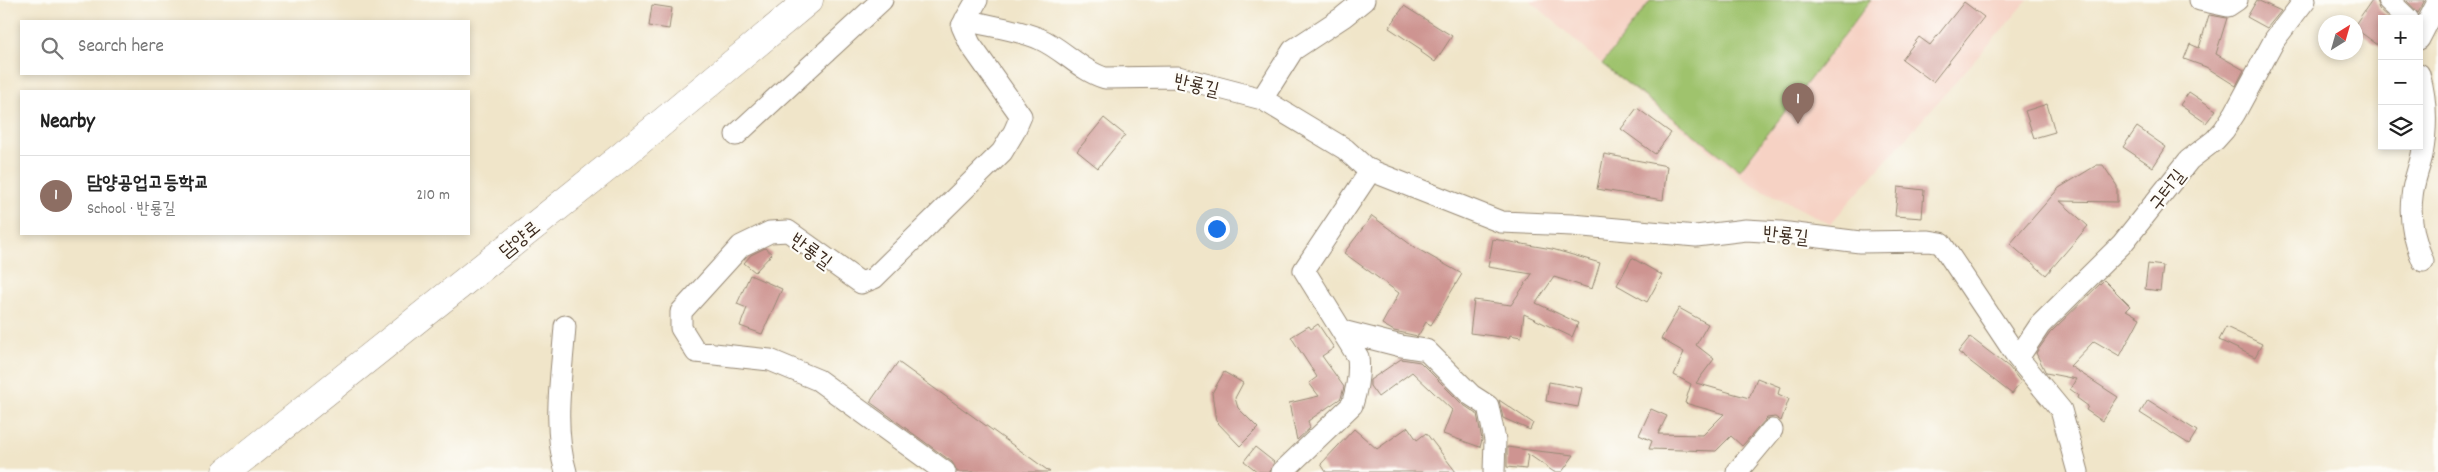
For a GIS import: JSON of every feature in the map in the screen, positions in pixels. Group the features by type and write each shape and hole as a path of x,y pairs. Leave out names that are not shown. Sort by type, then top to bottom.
{"main road":[{"name":"담양로","path":"226,472 623,155 809,0"}],"street":[{"path":"736,135 882,0"},
{"path":"965,20 977,0"},
{"path":"1262,99 1293,50 1343,17 1364,0"},
{"path":"2200,0 2228,6 2237,0"},
{"path":"2388,0 2402,15"},
{"path":"2423,23 2438,2"},
{"name":"구터길","path":"2018,358 2040,325 2122,244 2190,160 2215,140 2224,130 2235,114 2296,3"},
{"name":"반룡길","path":"945,472 818,380 770,360 696,352 681,328 681,312 742,246 770,232 788,231 862,283 874,278 1002,152 1021,116 970,44 962,26 965,20 1039,38 1063,51 1096,75 1118,78 1178,77 1262,99 1345,149 1371,170 1501,222 1572,225 1696,236 1746,230 1780,232 1860,242 1935,242 1941,244 2018,358 2061,410 2078,472"},
{"path":"2423,95 2426,110 2425,130 2412,196 2411,215 2415,243 2423,261"},
{"path":"1282,472 1352,405 1360,372 1358,357 1304,270 1371,170"},
{"path":"565,326 559,414 560,452 566,472"},
{"path":"1342,331 1400,346 1426,350 1471,395 1488,406 1495,440 1494,472"},
{"path":"1737,472 1772,430"}],"shaded area":[{"path":"1530,0 2028,0 1830,224 1751,184 1602,64"}],"green space":[{"path":"1651,0 1871,0 1740,170 1602,64"}],"building":[{"path":"2257,0 2281,11 2267,28 2247,17"},
{"path":"2372,0 2376,0 2379,9 2386,15 2378,15 2378,45 2363,34 2362,15"},
{"path":"2406,0 2425,0 2418,13"},
{"path":"1964,2 1984,17 1933,82 1902,59 1919,37 1930,45"},
{"path":"652,5 672,8 669,29 649,26"},
{"path":"1404,6 1452,36 1435,62 1421,52 1422,50 1389,28"},
{"path":"2209,15 2227,18 2216,54 2244,70 2236,86 2206,67 2184,59 2190,44 2199,48"},
{"path":"2189,92 2216,110 2206,123 2180,105"},
{"path":"2047,104 2055,132 2034,138 2025,111"},
{"path":"1637,108 1671,133 1655,154 1621,129"},
{"path":"1104,118 1125,135 1098,168 1077,151"},
{"path":"2137,127 2166,147 2153,167 2123,147"},
{"path":"1604,154 1667,166 1663,200 1597,189"},
{"path":"2097,165 2103,165 2117,186 2117,202 2060,201 2088,226 2046,275 2010,244 2059,188"},
{"path":"1898,187 1924,190 1922,218 1895,216"},
{"path":"1372,216 1414,247 1462,274 1431,325 1426,322 1418,336 1394,331 1382,324 1399,293 1344,253"},
{"path":"1493,239 1552,249 1600,263 1592,289 1554,277 1536,303 1578,323 1572,337 1524,314 1521,337 1510,335 1509,338 1470,333 1474,300 1511,305 1532,274 1488,267"},
{"path":"765,248 772,254 755,272 744,263 751,255"},
{"path":"1632,258 1662,275 1647,302 1617,285"},
{"path":"2148,264 2163,266 2160,291 2145,289"},
{"path":"750,275 782,289 762,334 740,326 747,308 737,304"},
{"path":"2104,280 2130,306 2126,310 2140,318 2120,356 2094,341 2070,366 2118,397 2102,421 2086,410 2088,406 2077,398 2078,395 2070,389 2076,379 2046,373 2036,353 2050,333"},
{"path":"1679,308 1708,324 1696,345 1714,359 1696,383 1749,398 1757,378 1780,387 1778,394 1789,399 1781,421 1775,417 1767,418 1742,446 1731,436 1716,451 1649,449 1652,441 1639,435 1651,409 1667,416 1658,434 1703,435 1724,414 1685,403 1691,384 1674,375 1684,352 1661,339"},
{"path":"1318,324 1334,348 1322,356 1344,387 1341,398 1308,421 1310,428 1297,440 1289,403 1319,396 1309,383 1317,377 1291,337 1309,326 1311,329"},
{"path":"2226,327 2262,344 2255,357 2219,340"},
{"path":"1970,337 2009,367 2021,382 2012,394 1958,352"},
{"path":"1401,359 1420,362 1462,404 1477,414 1482,440 1480,447 1443,434 1452,410 1412,372 1378,397 1370,386 1370,380"},
{"path":"898,362 1050,472 957,472 952,462 870,402"},
{"path":"1224,372 1243,383 1235,398 1238,408 1258,428 1240,446 1216,421 1212,393"},
{"path":"1549,382 1582,388 1578,407 1546,401"},
{"path":"1499,400 1533,423 1530,430 1503,418"},
{"path":"2148,400 2197,431 2189,444 2140,413"},
{"path":"1408,427 1417,440 1426,433 1456,472 1326,472 1321,464 1354,429 1377,449"},
{"path":"1255,447 1274,462 1270,472 1258,472 1244,461"},
{"path":"1507,447 1574,455 1562,472 1554,472 1528,454 1526,469 1507,467"}],"place":[{"name":"담양공업고등학교","path":"1798,124"}]}
